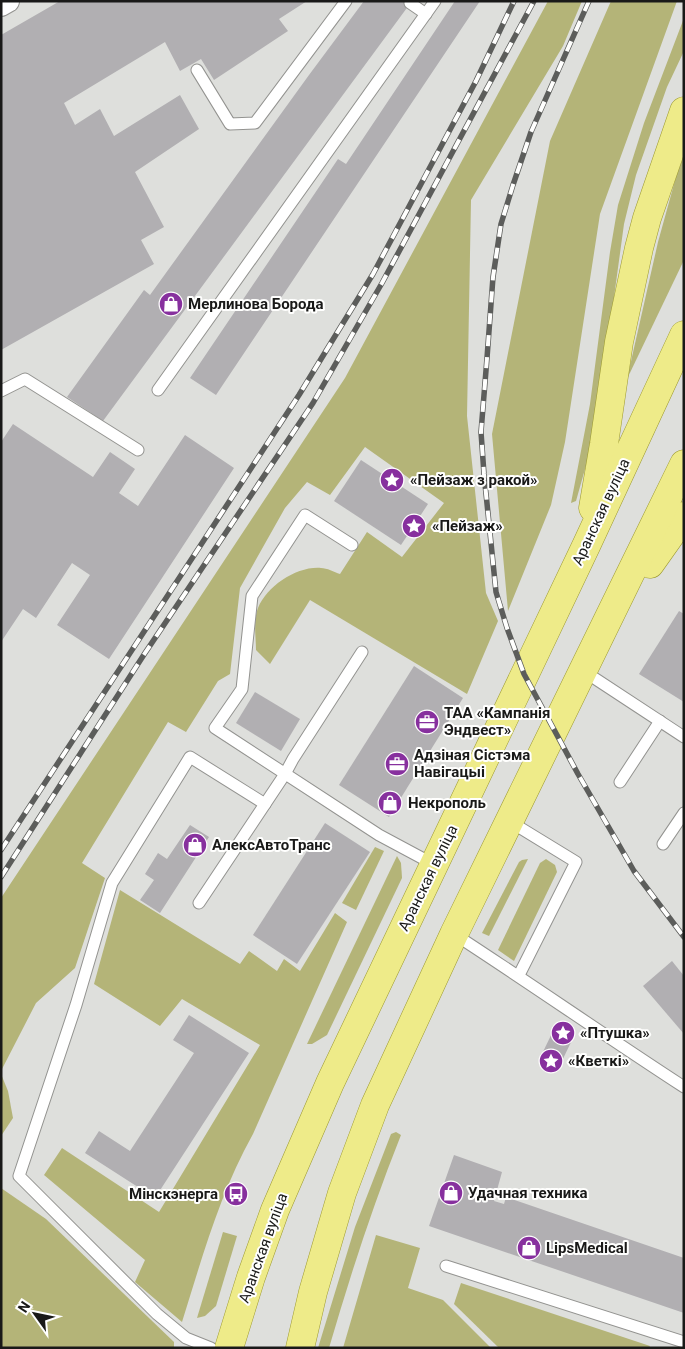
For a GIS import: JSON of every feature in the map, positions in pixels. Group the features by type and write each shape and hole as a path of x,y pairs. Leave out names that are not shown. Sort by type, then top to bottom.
{"main road":[{"path":"586,546 619,342 640,248 647,218 684,111"},
{"name":"Аранская вуліца","path":"229,1348 251,1277 278,1201 330,1083 586,546 684,335"},
{"path":"300,1348 313,1292 342,1192 375,1105 454,934 684,464"},
{"path":"601,632 684,516"}],"street":[{"path":"1,5 8,1"}],"lane":[{"path":"197,70 230,124 255,123 346,1"},
{"path":"158,390 435,1"},
{"path":"410,3 426,14"},
{"path":"1,391 25,379 138,450"},
{"path":"352,545 305,515 252,596 242,689 215,728 379,835 434,865"},
{"path":"199,903 285,774 292,759 362,652"},
{"path":"582,670 684,737"},
{"path":"620,782 660,721"},
{"path":"211,1348 186,1338 157,1314 20,1176 76,1005 112,883 190,757 265,804"},
{"path":"663,844 684,813"},
{"path":"509,821 576,862 519,975"},
{"path":"454,934 519,975 579,1019 684,1087"},
{"path":"446,1266 684,1342"}],"green space":[{"path":"548,1 582,1 563,46 471,200 467,416 486,593 498,621 467,694 310,600 270,664 256,650 256,613 262,600 276,585 293,574 312,568 326,569 340,574 367,532 402,557 444,503 365,447 330,495 307,482 285,508 240,588 230,674 218,681 186,732 168,722 82,863 105,878 75,968 36,1003 1,1071 1,898 345,378"},
{"path":"611,1 677,1 600,214 565,442 551,505 508,611 492,434 550,141"},
{"path":"684,18 684,51 667,87 636,175 624,224 599,407 576,501 571,503 590,404 618,205 644,123"},
{"path":"684,148 684,260 627,379 658,242"},
{"path":"375,847 384,851 356,910 342,903"},
{"path":"397,856 401,863 402,878 327,1035 312,1044 307,1044"},
{"path":"528,859 489,936 482,933 519,862"},
{"path":"546,859 555,865 557,872 514,961 498,950 540,863"},
{"path":"120,890 240,964 249,951 277,971 284,959 300,971 335,913 347,922 221,1203 182,1322 135,1282 145,1260 44,1175 62,1148 159,1212 260,1045 182,999 160,1026 94,984"},
{"path":"1,1074 8,1091 13,1118 1,1136"},
{"path":"396,1132 401,1135 362,1241 329,1348 318,1348 355,1227 391,1134"},
{"path":"1,1188 46,1219 174,1342 174,1348 1,1348"},
{"path":"223,1232 237,1236 216,1306 205,1316 197,1318"},
{"path":"376,1235 420,1248 408,1288 443,1300 491,1348 343,1348"},
{"path":"461,1283 650,1346 649,1348 499,1348 454,1304"}],"building":[{"path":"60,1 307,1 279,19 288,31 214,80 201,59 180,71 165,42 64,103 75,125 100,109 114,136 180,95 199,129 135,172 164,227 141,240 154,264 1,350 1,35"},
{"path":"364,1 412,1 103,421 67,397 144,290 150,295"},
{"path":"455,1 480,1 216,395 190,378 338,159 346,164"},
{"path":"13,424 93,477 110,452 135,469 119,493 138,506 185,435 234,468 109,659 57,625 90,575 72,563 36,618 23,609 1,642 1,442"},
{"path":"361,460 428,504 401,545 334,501"},
{"path":"679,611 684,614 684,702 639,674"},
{"path":"414,666 463,698 389,817 339,785"},
{"path":"255,692 300,719 281,751 236,723"},
{"path":"325,823 370,852 297,964 253,935"},
{"path":"190,825 209,837 160,913 140,900 154,880 145,874 158,853 167,859"},
{"path":"672,961 684,976 684,1034 643,986"},
{"path":"189,1015 249,1053 155,1198 85,1153 99,1131 130,1151 194,1053 173,1040"},
{"path":"554,1029 573,1038 560,1065 541,1056"},
{"path":"454,1155 502,1172 494,1201 504,1204 506,1197 684,1258 684,1313 429,1226"}],"railway":[{"path":"1,850 299,395 373,274 476,81 514,1"},
{"path":"1,877 145,653 313,403 382,283 534,1"},
{"path":"589,1 531,132 501,224 493,277 481,432 484,474 496,592 524,674 578,774 634,871 684,937"}],"place":[{"name":"Мерлинова Борода","path":"171,304"},
{"name":"«Пейзаж з ракой»","path":"392,480"},
{"name":"«Пейзаж»","path":"414,526"},
{"name":"ТАА «Кампанія Эндвест»","path":"427,722"},
{"name":"Адзіная Сістэма Навігацыі","path":"397,764"},
{"name":"Некрополь","path":"390,803"},
{"name":"АлексАвтоТранс","path":"195,845"},
{"name":"«Птушка»","path":"563,1033"},
{"name":"«Кветкі»","path":"551,1061"},
{"name":"Удачная техника","path":"451,1193"},
{"name":"Мінскэнерга","path":"236,1194"},
{"name":"LipsMedical","path":"529,1248"}]}
